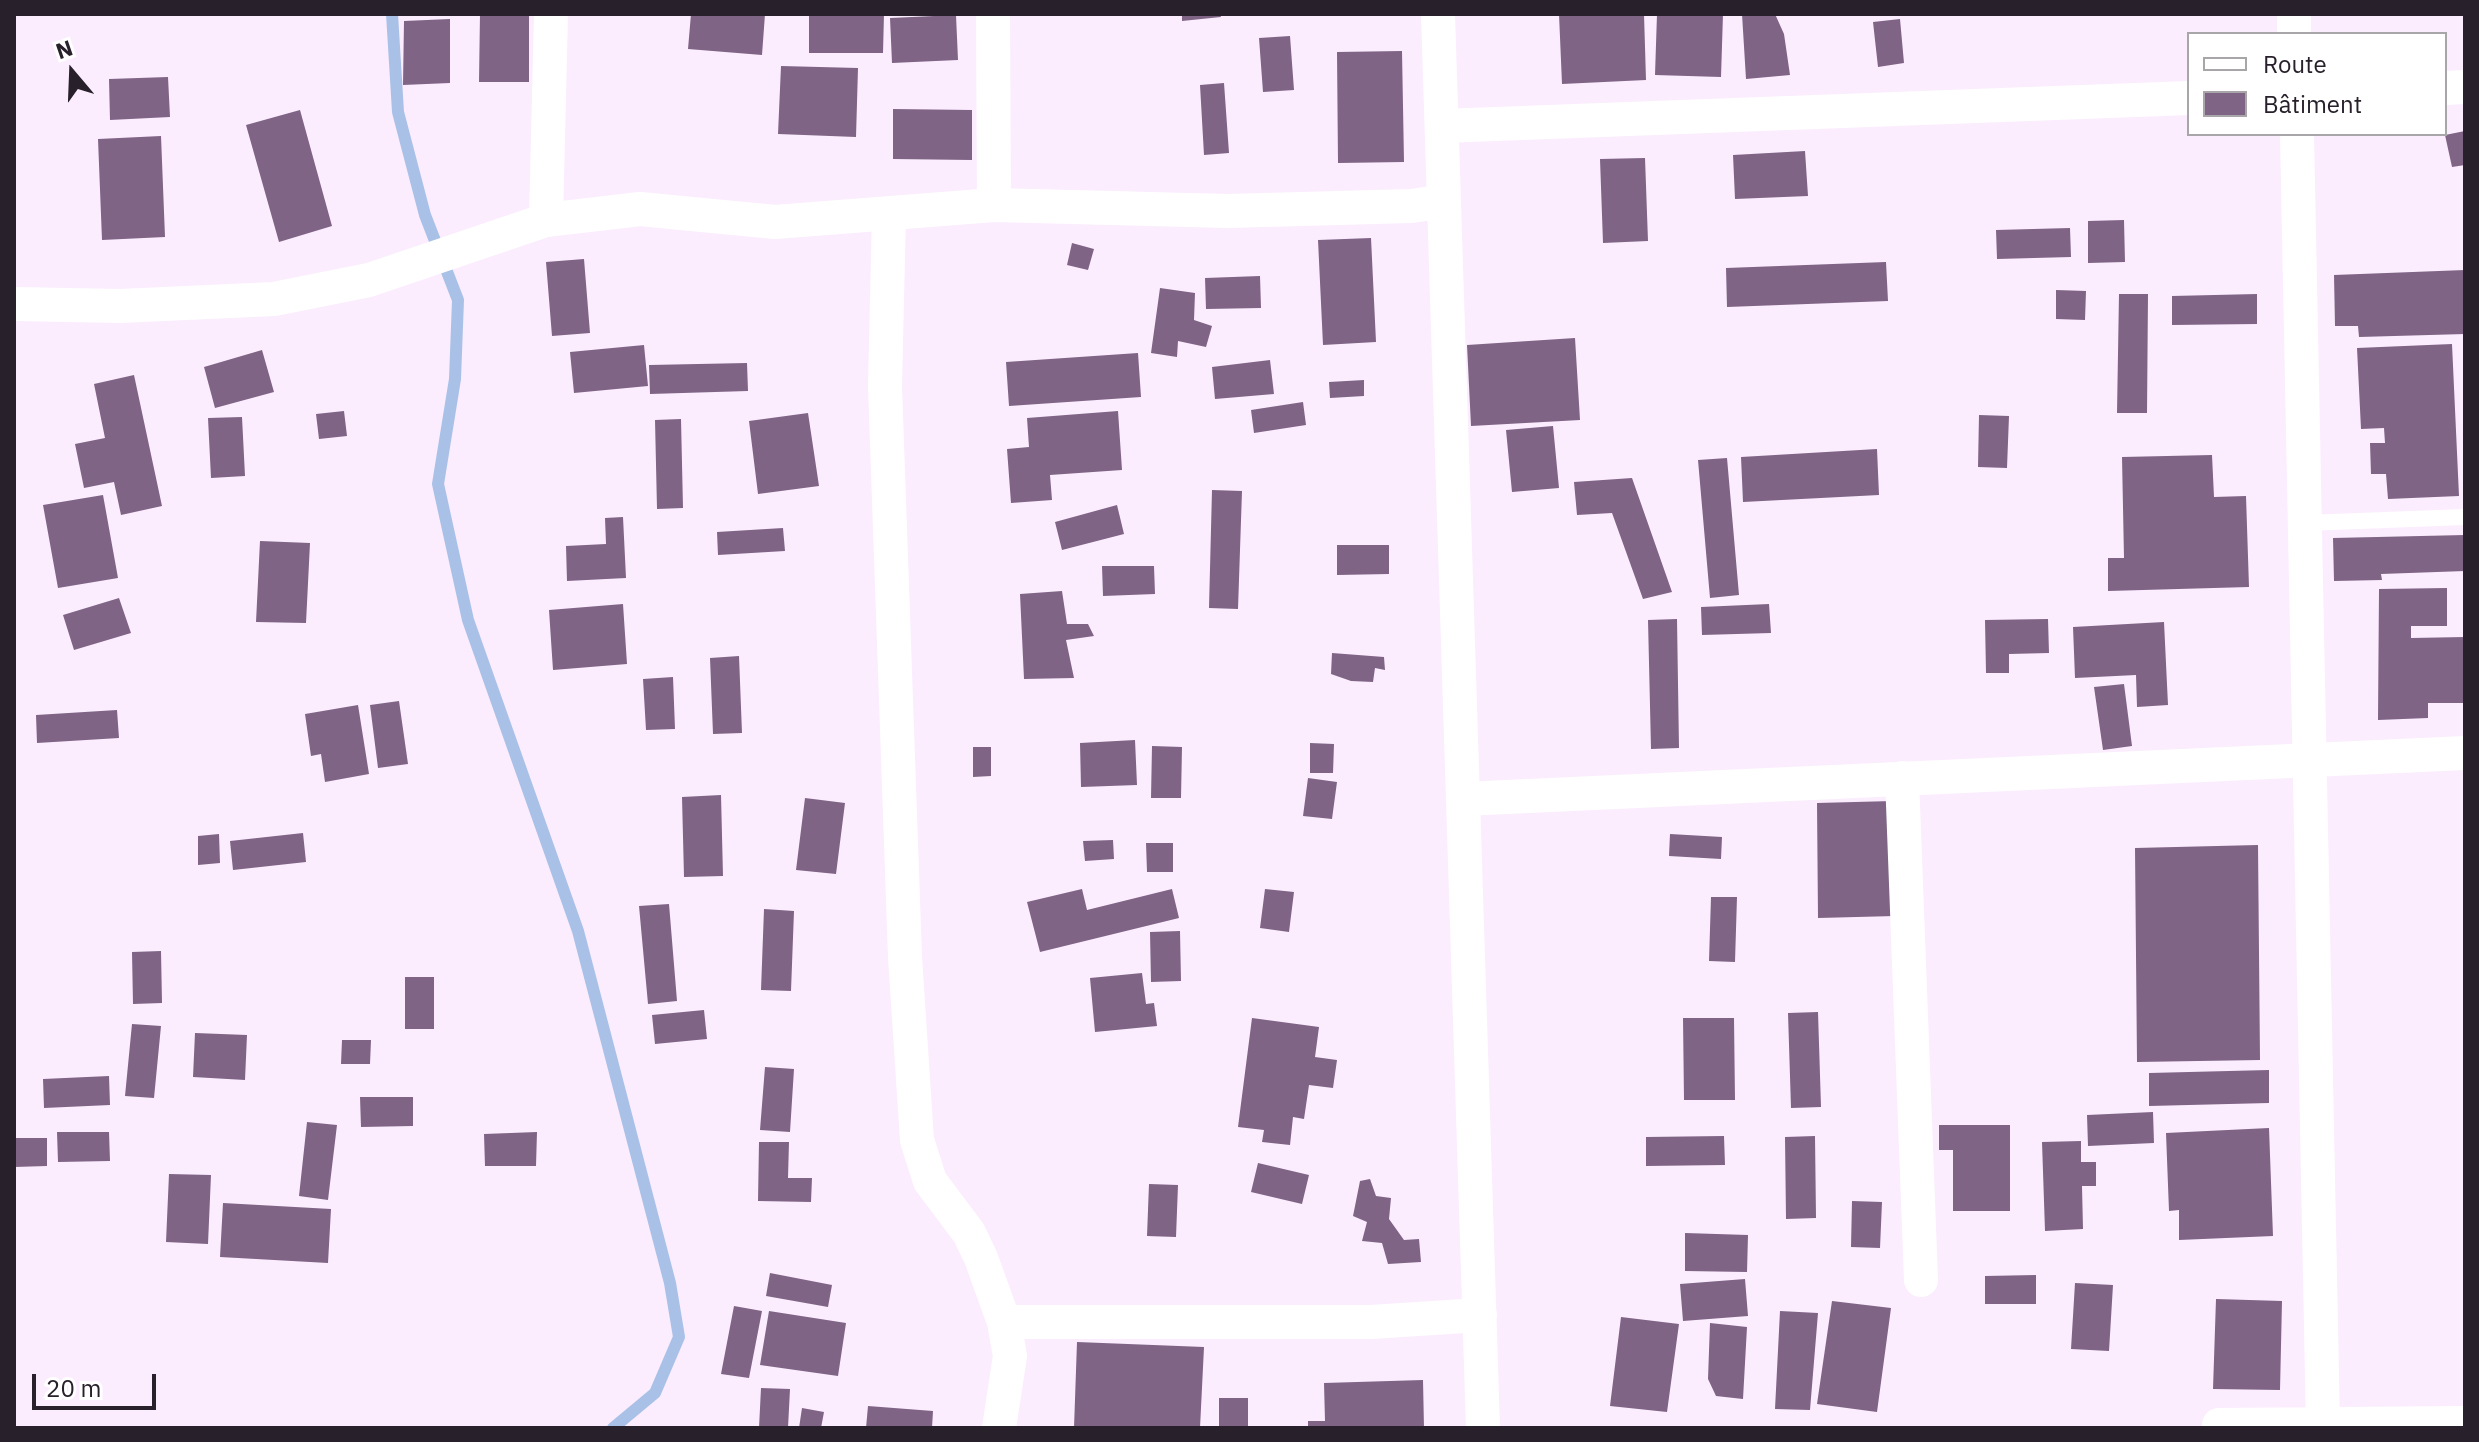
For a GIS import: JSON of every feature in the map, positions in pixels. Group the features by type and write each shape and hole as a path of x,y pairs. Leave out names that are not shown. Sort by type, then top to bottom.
{"street":[{"path":"546,220 551,14"},
{"path":"993,14 994,205"},
{"path":"1438,14 1483,1428"},
{"path":"1442,126 2187,98"},
{"path":"2297,136 2323,1425"},
{"path":"14,304 120,306 274,299 369,280 546,220 640,209 775,222 994,205 1228,211 1412,206 1444,201"},
{"path":"889,214 885,386 905,957 917,1140 930,1181 969,1233 981,1258 1004,1322 1010,1356 999,1428"},
{"path":"1463,799 2465,753"},
{"path":"1902,778 1921,1280"},
{"path":"1004,1322 1371,1322 1480,1315"},
{"path":"2219,1425 2465,1423"}],"lane":[{"path":"2306,523 2465,517"}],"building":[{"path":"480,14 529,14 529,82 479,82"},
{"path":"691,14 765,14 762,55 688,49"},
{"path":"809,14 884,14 883,53 809,53"},
{"path":"1182,14 1220,14 1221,17 1182,21"},
{"path":"1559,14 1644,14 1646,80 1562,84"},
{"path":"1657,14 1723,14 1721,77 1655,75"},
{"path":"1742,14 1775,14 1784,34 1790,75 1746,79"},
{"path":"956,15 958,60 892,63 890,18"},
{"path":"450,19 450,83 403,85 404,21"},
{"path":"1900,19 1904,63 1878,67 1873,22"},
{"path":"1290,36 1294,90 1263,92 1259,38"},
{"path":"1402,51 1404,162 1338,163 1337,52"},
{"path":"781,66 858,68 856,137 778,134"},
{"path":"168,77 170,117 110,120 109,79"},
{"path":"1224,83 1229,153 1204,155 1200,85"},
{"path":"893,109 972,110 972,160 893,159"},
{"path":"300,110 332,226 279,242 246,125"},
{"path":"2465,131 2465,165 2452,167 2447,135"},
{"path":"161,136 165,237 102,240 98,139"},
{"path":"1805,151 1808,196 1735,199 1733,155"},
{"path":"1645,158 1648,241 1603,243 1600,159"},
{"path":"2124,220 2125,262 2088,263 2088,221"},
{"path":"2070,228 2071,257 1997,259 1996,230"},
{"path":"1371,238 1376,342 1323,345 1318,240"},
{"path":"1072,243 1094,249 1088,270 1067,265"},
{"path":"584,259 590,333 552,336 546,262"},
{"path":"1886,262 1888,301 1727,307 1726,268"},
{"path":"2465,270 2465,334 2359,337 2358,326 2335,326 2334,275"},
{"path":"1260,276 1261,308 1206,309 1205,278"},
{"path":"1160,288 1195,293 1194,320 1212,326 1206,347 1178,341 1177,357 1151,353"},
{"path":"2056,290 2086,291 2085,320 2056,319"},
{"path":"2119,294 2148,294 2147,413 2117,413"},
{"path":"2257,294 2257,324 2172,325 2172,296"},
{"path":"1575,338 1580,420 1471,426 1467,345"},
{"path":"2452,344 2459,496 2388,499 2386,474 2371,474 2370,443 2385,443 2384,428 2361,429 2357,348"},
{"path":"644,345 648,386 574,393 570,352"},
{"path":"262,350 274,392 215,408 204,367"},
{"path":"1138,353 1141,397 1009,406 1006,362"},
{"path":"1270,360 1274,394 1215,399 1212,367"},
{"path":"747,363 748,391 650,394 649,365"},
{"path":"134,375 162,506 121,515 114,482 84,488 75,444 105,438 94,384"},
{"path":"1364,380 1364,396 1330,398 1329,382"},
{"path":"1303,402 1306,425 1254,433 1251,410"},
{"path":"344,411 347,436 319,439 316,414"},
{"path":"1118,411 1122,470 1050,475 1052,500 1011,503 1007,449 1029,447 1027,418"},
{"path":"808,413 819,486 758,494 749,421"},
{"path":"1979,415 2009,416 2007,468 1978,467"},
{"path":"242,417 245,476 211,478 208,418"},
{"path":"681,419 683,508 657,509 655,420"},
{"path":"1553,426 1559,488 1512,492 1506,430"},
{"path":"1877,449 1879,495 1743,502 1741,457"},
{"path":"2212,455 2214,497 2246,496 2249,587 2108,591 2108,558 2124,558 2122,457"},
{"path":"1727,458 1739,595 1710,598 1698,460"},
{"path":"1632,478 1672,592 1643,599 1612,513 1577,515 1574,482"},
{"path":"1212,490 1242,491 1238,609 1209,608"},
{"path":"103,495 118,578 58,588 43,505"},
{"path":"1117,505 1124,534 1062,550 1055,522"},
{"path":"623,517 626,578 567,581 566,546 606,544 605,518"},
{"path":"783,528 785,551 718,555 717,532"},
{"path":"2465,535 2465,571 2381,574 2382,580 2334,581 2333,538"},
{"path":"260,541 310,543 306,623 256,622"},
{"path":"1337,545 1389,545 1389,574 1337,575"},
{"path":"1102,566 1154,566 1155,594 1103,596"},
{"path":"2447,588 2447,626 2411,626 2411,638 2465,637 2465,703 2428,703 2428,718 2378,720 2379,589"},
{"path":"1062,591 1067,624 1088,624 1094,636 1066,640 1074,678 1024,679 1020,594"},
{"path":"119,598 131,633 74,650 63,615"},
{"path":"623,604 627,664 553,670 549,610"},
{"path":"1769,604 1771,633 1702,635 1701,607"},
{"path":"1677,619 1679,748 1651,749 1648,620"},
{"path":"2048,619 2049,653 2009,654 2009,673 1986,673 1985,620"},
{"path":"2164,622 2168,705 2137,707 2136,675 2075,678 2073,627"},
{"path":"1332,653 1384,657 1385,670 1375,668 1373,682 1351,681 1331,674"},
{"path":"739,656 742,733 713,734 710,658"},
{"path":"673,677 675,729 646,730 643,679"},
{"path":"2124,684 2132,746 2103,750 2094,687"},
{"path":"399,701 408,764 378,768 370,705"},
{"path":"358,705 369,774 325,782 321,754 311,756 305,714"},
{"path":"117,710 119,738 37,743 36,715"},
{"path":"1135,740 1137,785 1081,787 1080,743"},
{"path":"1310,743 1334,744 1333,773 1310,773"},
{"path":"1152,746 1182,747 1181,798 1151,798"},
{"path":"973,747 991,747 991,776 973,777"},
{"path":"1308,778 1337,782 1332,819 1303,816"},
{"path":"721,795 723,876 684,877 682,797"},
{"path":"805,798 845,803 836,874 796,870"},
{"path":"1893,801 1895,916 1818,918 1817,803"},
{"path":"303,833 306,862 233,870 230,841"},
{"path":"219,834 220,863 198,865 198,836"},
{"path":"1670,834 1722,837 1721,859 1669,856"},
{"path":"1113,840 1114,859 1085,861 1083,841"},
{"path":"1146,843 1173,843 1173,872 1147,872"},
{"path":"2258,845 2260,1060 2137,1062 2135,848"},
{"path":"1082,889 1087,910 1172,889 1179,918 1040,952 1027,902"},
{"path":"1265,889 1294,892 1289,932 1260,928"},
{"path":"1711,897 1737,897 1735,962 1709,961"},
{"path":"669,904 677,1001 648,1004 639,906"},
{"path":"764,909 794,911 791,991 761,990"},
{"path":"1180,931 1181,981 1151,982 1150,932"},
{"path":"161,951 162,1003 133,1004 132,952"},
{"path":"1142,973 1146,1004 1154,1003 1157,1026 1095,1032 1090,978"},
{"path":"405,977 434,977 434,1029 405,1029"},
{"path":"704,1010 707,1039 655,1044 652,1015"},
{"path":"1818,1012 1821,1107 1791,1108 1788,1013"},
{"path":"1252,1018 1319,1027 1315,1057 1337,1060 1333,1088 1309,1085 1304,1119 1293,1117 1290,1145 1262,1142 1264,1130 1238,1127"},
{"path":"1683,1018 1734,1018 1735,1100 1684,1100"},
{"path":"132,1024 161,1026 154,1098 125,1096"},
{"path":"195,1033 247,1035 245,1080 193,1077"},
{"path":"342,1040 371,1040 370,1064 341,1064"},
{"path":"765,1067 794,1069 790,1132 760,1130"},
{"path":"2269,1070 2269,1103 2149,1106 2149,1073"},
{"path":"109,1076 110,1105 44,1108 43,1079"},
{"path":"360,1097 413,1097 413,1126 361,1127"},
{"path":"2153,1112 2154,1143 2088,1146 2087,1115"},
{"path":"307,1122 337,1125 328,1200 299,1196"},
{"path":"1939,1125 2010,1125 2010,1211 1953,1211 1953,1150 1939,1150"},
{"path":"2269,1128 2273,1236 2179,1240 2179,1210 2169,1211 2166,1133"},
{"path":"57,1132 109,1132 110,1161 58,1162"},
{"path":"537,1132 536,1166 485,1166 484,1134"},
{"path":"1724,1136 1725,1165 1646,1166 1646,1137"},
{"path":"1815,1136 1816,1218 1786,1219 1785,1137"},
{"path":"14,1138 47,1138 47,1166 14,1167"},
{"path":"2081,1141 2081,1162 2096,1162 2096,1186 2082,1186 2083,1229 2045,1231 2042,1142"},
{"path":"759,1142 789,1142 788,1178 812,1178 811,1202 758,1201"},
{"path":"1258,1163 1309,1175 1302,1204 1251,1192"},
{"path":"169,1174 211,1175 208,1244 166,1242"},
{"path":"1370,1179 1376,1196 1391,1198 1389,1219 1404,1240 1419,1239 1421,1262 1388,1264 1382,1243 1362,1241 1367,1222 1353,1216 1360,1181"},
{"path":"1149,1184 1178,1185 1176,1237 1147,1236"},
{"path":"1852,1201 1882,1202 1880,1248 1851,1247"},
{"path":"223,1203 331,1209 328,1263 220,1257"},
{"path":"1685,1233 1748,1235 1747,1272 1685,1271"},
{"path":"770,1273 832,1285 828,1307 766,1296"},
{"path":"2036,1275 2036,1304 1985,1304 1985,1276"},
{"path":"1745,1279 1748,1316 1683,1321 1680,1284"},
{"path":"2075,1283 2113,1285 2109,1351 2071,1349"},
{"path":"2216,1299 2282,1301 2280,1390 2213,1389"},
{"path":"1832,1301 1891,1308 1877,1412 1817,1404"},
{"path":"734,1306 762,1311 749,1378 721,1374"},
{"path":"769,1311 846,1323 838,1376 760,1365"},
{"path":"1780,1311 1818,1313 1810,1410 1775,1409"},
{"path":"1621,1317 1679,1324 1667,1412 1610,1406"},
{"path":"1710,1323 1747,1327 1743,1399 1716,1396 1708,1379"},
{"path":"1077,1342 1204,1347 1200,1428 1074,1428"},
{"path":"1423,1380 1424,1428 1308,1428 1308,1421 1325,1421 1324,1383"},
{"path":"761,1388 790,1389 788,1428 759,1428"},
{"path":"1219,1398 1248,1398 1248,1428 1219,1428"},
{"path":"868,1406 933,1411 932,1428 866,1428"},
{"path":"802,1408 824,1412 821,1428 799,1428"}],"waterway":[{"path":"392,14 398,112 425,215 458,300 455,379 438,484 468,620 578,931 670,1283 679,1337 655,1393 613,1428"}]}
